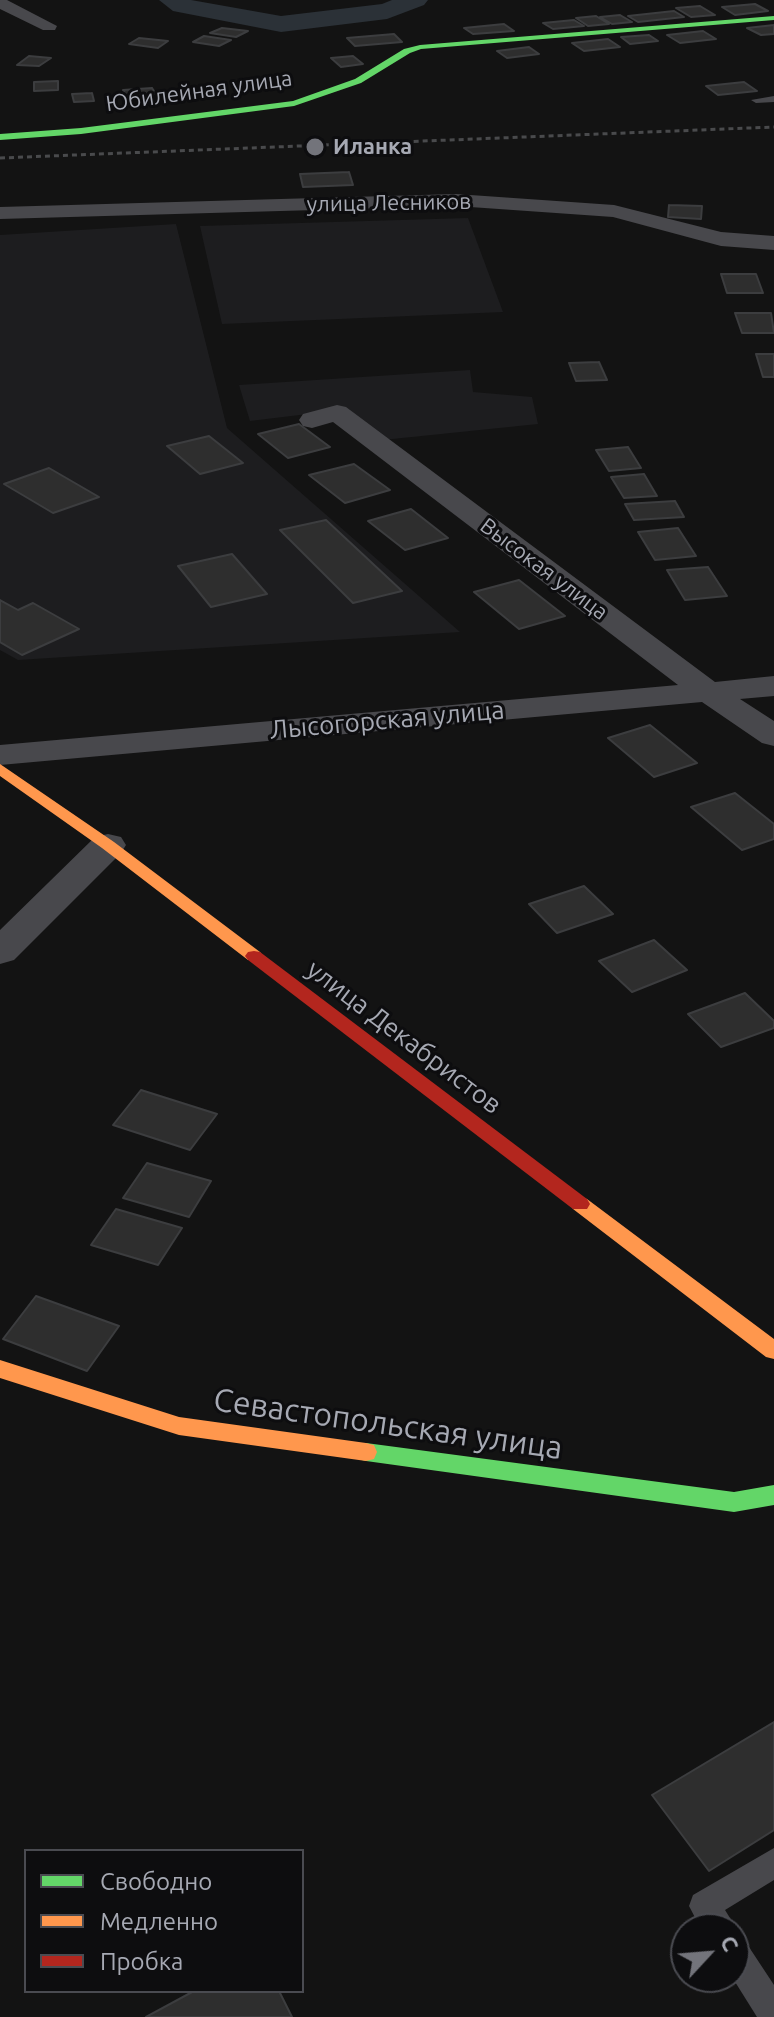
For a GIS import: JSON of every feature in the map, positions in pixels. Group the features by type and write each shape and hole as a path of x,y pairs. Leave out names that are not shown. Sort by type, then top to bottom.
{"street":[{"path":"0,3 49,26"},
{"name":"Юбилейная улица","path":"0,137 81,131 294,103 358,81 407,51 420,47 774,18"},
{"name":"улица Лесников","path":"0,213 456,200 614,211 721,239 774,243"},
{"name":"Высокая улица","path":"312,420 337,413 707,691 774,736"},
{"name":"Лысогорская улица","path":"0,755 774,686"},
{"name":"улица Декабристов","path":"0,769 108,845 774,1351"},
{"path":"0,952 108,845"},
{"name":"Севастопольская улица","path":"0,1369 179,1426 734,1502 774,1495"}],"lane":[{"path":"756,100 774,99"},
{"path":"709,1913 704,1906 774,1863"},
{"path":"750,1977 774,2014"}],"shaded area":[{"path":"468,218 503,312 222,324 200,226"},
{"path":"176,224 227,428 460,632 18,660 0,650 0,235"},
{"path":"470,370 473,392 532,397 538,424 373,441 349,409 250,421 239,385"}],"building":[{"path":"755,4 768,11 735,15 722,7"},
{"path":"700,6 715,15 691,17 676,8"},
{"path":"674,11 684,17 638,22 628,16"},
{"path":"620,15 632,22 612,24 600,17"},
{"path":"596,16 609,24 588,26 576,18"},
{"path":"574,20 584,26 553,29 543,23"},
{"path":"504,24 514,31 473,34 464,28"},
{"path":"774,25 774,34 761,35 747,28"},
{"path":"222,28 248,31 236,37 210,33"},
{"path":"703,31 716,39 680,43 667,35"},
{"path":"394,34 402,42 355,46 347,38"},
{"path":"649,35 658,41 630,44 621,37"},
{"path":"204,36 231,40 219,46 193,42"},
{"path":"139,38 168,41 158,48 129,44"},
{"path":"608,39 620,47 584,51 572,43"},
{"path":"529,47 539,54 507,58 497,51"},
{"path":"29,56 51,58 39,66 17,65"},
{"path":"353,56 363,64 341,67 331,58"},
{"path":"58,81 58,90 34,91 34,82"},
{"path":"744,82 757,91 718,95 706,86"},
{"path":"152,88 156,94 127,96 123,90"},
{"path":"92,93 94,101 74,102 72,94"},
{"name":"Иланка","path":"349,172 353,185 303,187 300,174"},
{"path":"669,205 702,206 701,219 668,217"},
{"path":"721,274 756,274 763,293 727,293"},
{"path":"735,313 771,313 774,333 742,333"},
{"path":"756,354 774,354 774,377 763,377"},
{"path":"599,362 607,380 576,381 569,363"},
{"path":"299,424 330,447 288,458 258,434"},
{"path":"209,436 243,463 200,474 167,446"},
{"path":"628,447 641,468 609,471 596,450"},
{"path":"354,464 390,490 345,503 309,475"},
{"path":"49,468 99,497 53,513 4,484"},
{"path":"644,474 657,496 624,498 611,477"},
{"path":"675,501 684,517 634,520 625,504"},
{"path":"411,509 448,538 405,550 368,521"},
{"path":"326,520 402,591 353,603 280,530"},
{"path":"678,528 696,556 655,560 638,532"},
{"path":"232,554 267,594 211,607 178,566"},
{"path":"708,567 727,596 685,600 667,570"},
{"path":"519,580 565,616 519,629 474,592"},
{"path":"0,600 18,610 33,603 79,629 22,655 0,642"},
{"path":"650,725 697,763 654,777 608,738"},
{"path":"735,793 774,824 774,839 742,850 691,807"},
{"path":"584,886 613,914 557,933 529,904"},
{"path":"654,940 687,970 632,992 599,961"},
{"path":"745,993 774,1021 774,1028 721,1047 688,1014"},
{"path":"141,1090 217,1114 190,1150 113,1125"},
{"path":"147,1163 211,1181 189,1217 123,1198"},
{"path":"116,1209 182,1228 158,1265 91,1245"},
{"path":"36,1296 119,1326 87,1371 3,1339"},
{"path":"774,1722 774,1830 709,1871 652,1795"},
{"path":"190,1993 280,1993 292,2017 146,2017"}],"waterway":[{"name":"Иланка","path":"172,0 182,6 281,24 387,11 415,0"}],"railway":[{"path":"0,158 774,127"}],"traffic: fast":[{"path":"0,137 81,131 294,103 358,81 407,51 420,47 774,18"},
{"path":"366,1452 734,1502 774,1495"}],"traffic: slow":[{"path":"0,769 108,845 254,956"},
{"path":"580,1204 774,1351"},
{"path":"0,1369 179,1426 366,1452"}],"traffic: jam":[{"path":"254,956 580,1204"}],"place":[{"name":"Иланка","path":"315,147"}]}
